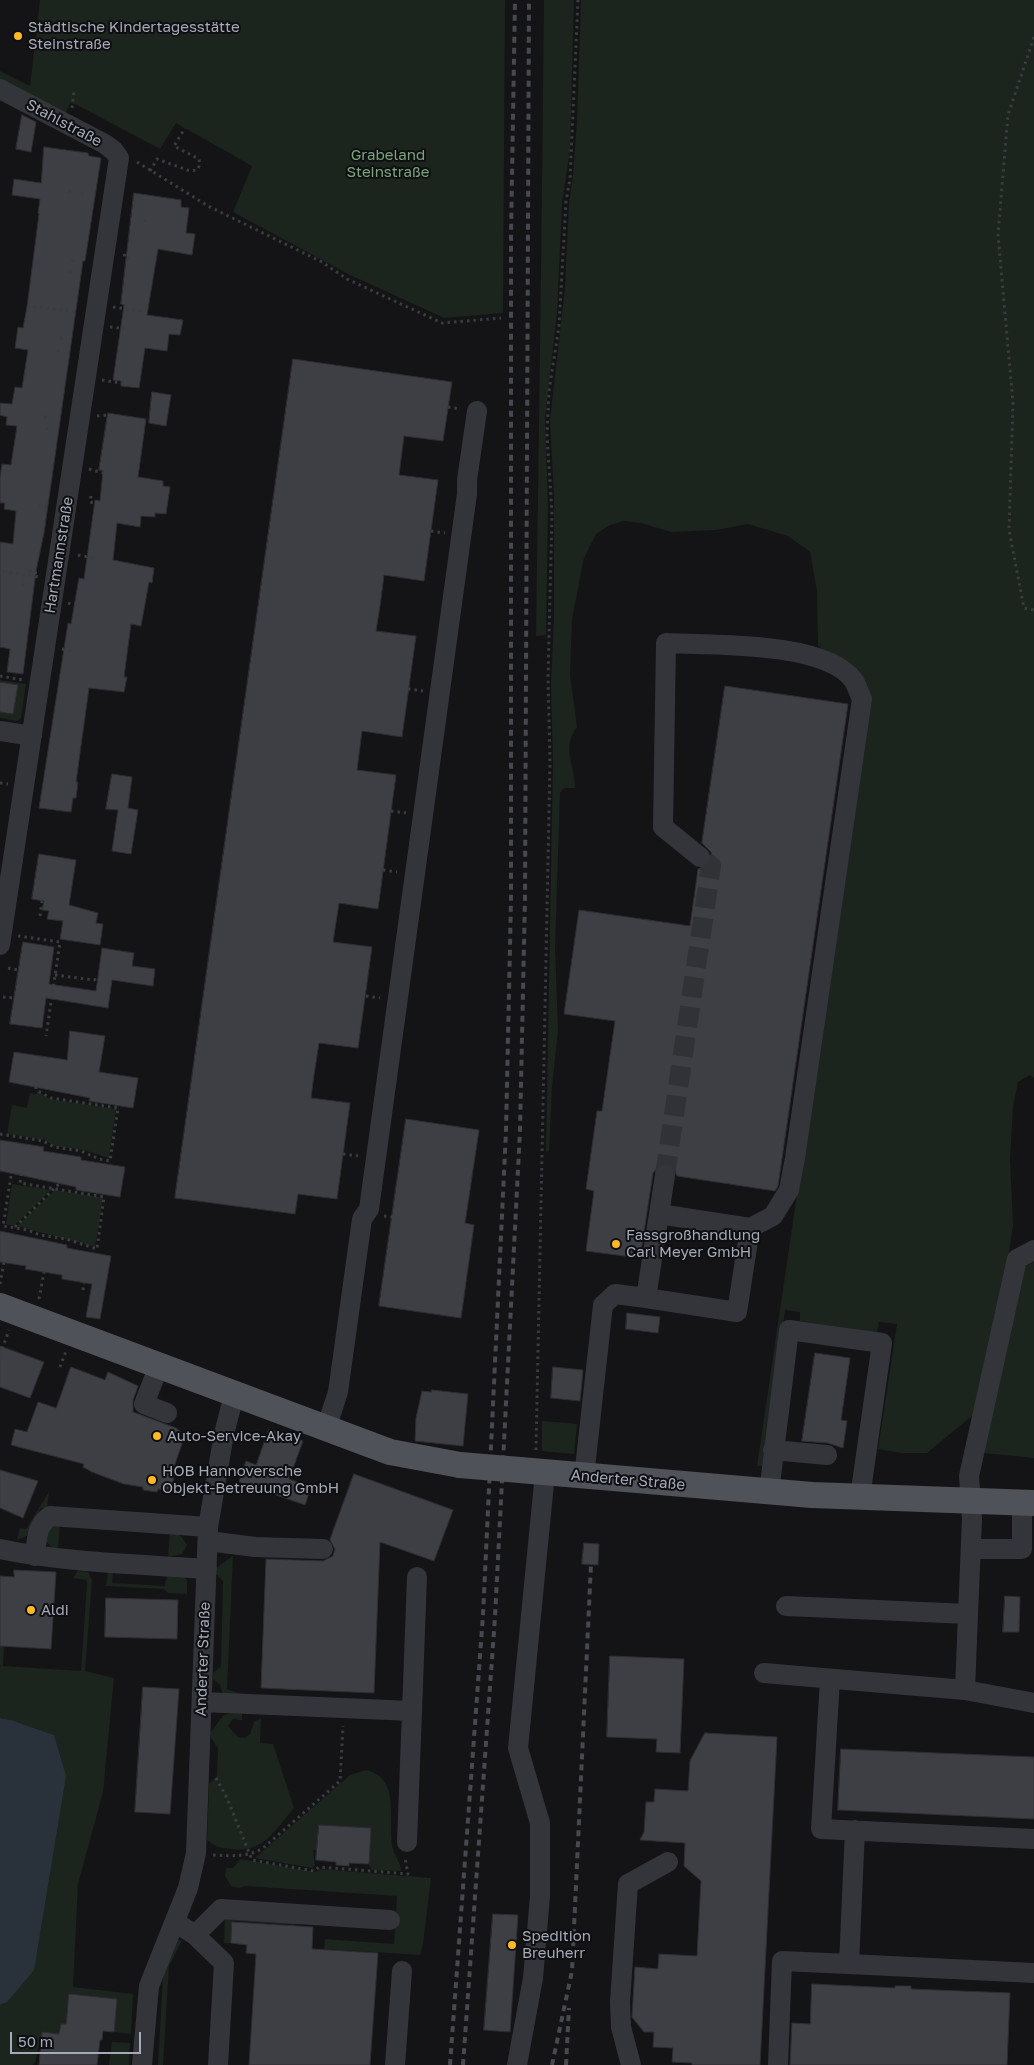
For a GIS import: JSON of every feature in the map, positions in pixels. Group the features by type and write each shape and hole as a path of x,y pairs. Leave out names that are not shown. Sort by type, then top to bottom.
{"main road":[{"name":"Anderter Straße","path":"5,1318 159,1366 390,1452 460,1465 532,1472 769,1492 970,1500 1026,1511"}],"street":[{"name":"Stahlstraße","path":"0,89 105,144 124,161"},
{"name":"Hartmannstraße","path":"7,941 32,736 124,161"},
{"path":"326,1429 338,1392 362,1220 369,1209 468,494 467,480 477,411"},
{"path":"659,1214 750,1228 773,1216 789,1190 796,1158 862,699 853,680 838,668 811,656 782,648 666,643 663,827 700,857"},
{"path":"0,731 32,736"},
{"path":"646,1298 666,1175"},
{"path":"584,1476 603,1305 615,1294 737,1312 750,1228"},
{"path":"965,1690 971,1549 969,1476 1017,1259 1034,1250"},
{"path":"769,1492 789,1330 882,1344 860,1497"},
{"path":"159,1366 144,1404 167,1413"},
{"name":"Anderter Straße","path":"142,2065 149,1986 188,1888 196,1853 208,1534 222,1443 234,1395"},
{"path":"773,1450 827,1455"},
{"path":"517,2065 533,1978 540,1896 540,1824 518,1748 532,1472"},
{"path":"971,1549 1028,1552 1026,1511"},
{"path":"35,1556 38,1531 42,1522 50,1516 208,1534 255,1547 324,1549"},
{"path":"0,1549 35,1556 207,1569"},
{"path":"407,1842 417,1577"},
{"path":"786,1606 968,1614"},
{"path":"764,1673 965,1690 1034,1703"},
{"path":"830,1679 821,1829 1034,1839"},
{"path":"202,1702 412,1711"},
{"path":"849,1964 855,1830"},
{"path":"631,2065 621,2027 620,2002 628,1884 668,1862"},
{"path":"195,1935 221,1909 390,1920"},
{"path":"175,1922 195,1935 224,1963 218,2065"},
{"path":"778,2065 782,1961 1034,1973"},
{"path":"395,2065 402,1970"}],"path":[{"path":"532,1472 536,1452 550,762 548,678 552,514 547,434 549,391 559,326 566,201 570,179 578,0"},
{"path":"1034,36 1008,115 998,235 1013,403 1009,530 1024,608 1034,610"},
{"path":"150,171 157,159 190,171 197,170 199,159 174,146 185,128"},
{"path":"124,161 150,171 208,206 322,262 347,278 442,322 501,318"},
{"path":"29,308 29,306 77,313 82,311"},
{"path":"110,307 140,312 141,308"},
{"path":"107,327 129,329"},
{"path":"100,380 121,383"},
{"path":"94,416 108,416"},
{"path":"86,468 103,473"},
{"path":"91,496 90,502 94,503"},
{"path":"38,505 53,508"},
{"path":"73,555 97,559"},
{"path":"5,570 5,572 40,578 41,574"},
{"path":"30,570 30,572 36,573"},
{"path":"66,603 79,606"},
{"path":"59,647 74,651"},
{"path":"0,676 29,681"},
{"path":"40,916 42,901"},
{"path":"7,941 60,942 46,1036"},
{"path":"8,968 18,970"},
{"path":"55,974 94,980 98,978"},
{"path":"3,997 14,998"},
{"path":"0,1134 43,1141 54,1147 81,1151 98,1159 110,1160 118,1108 51,1098 36,1090 36,1086"},
{"path":"73,1101 74,1095"},
{"path":"11,1176 3,1226 97,1249 104,1197 20,1183 21,1175"},
{"path":"14,1228 59,1184"},
{"path":"0,1284 4,1262"},
{"path":"38,1305 44,1272"},
{"path":"83,1290 84,1282"},
{"path":"0,1355 5,1318"},
{"path":"60,1367 66,1351"},
{"path":"196,1853 234,1857 250,1854 262,1849 340,1781 343,1708"},
{"path":"216,1777 227,1798 252,1860 314,1871 319,1867 342,1867 408,1874 404,1859 407,1842"}],"green space":[{"name":"Grabeland Steinstraße","path":"40,0 505,0 503,313 444,318 350,275 233,212 252,166 176,123 160,149 77,105 70,103 65,115 0,80 0,71 30,86"},
{"path":"544,0 574,0 570,150 562,204 557,313 545,418 548,505 546,635 536,636 541,238"},
{"path":"581,0 1034,0 1034,1078 1030,1075 1018,1082 1013,1107 1010,1160 1013,1225 1008,1259 973,1415 927,1453 901,1453 878,1449 897,1324 879,1322 877,1333 800,1321 800,1312 785,1310 762,1466 757,1466 870,698 818,645 817,591 810,552 788,536 748,524 716,530 671,532 641,523 624,521 610,525 596,534 584,558 572,619 570,675 577,727 572,735 569,749 575,788 564,788 560,793 555,947 558,1030 552,1087 549,1151 546,1152 553,762 551,685 554,619 554,497 550,420 565,288 569,203 577,122"},
{"path":"0,680 26,684 21,718 17,721 0,718 0,712 13,714 17,685 0,682"},
{"path":"37,1091 50,1099 116,1109 109,1158 83,1150 54,1146 45,1140 7,1134 12,1105 27,1108 30,1093 37,1094"},
{"path":"12,1184 51,1190 14,1226 6,1224"},
{"path":"55,1190 103,1198 95,1247 17,1226"},
{"path":"1034,1262 1034,1458 983,1453 1024,1267"},
{"path":"542,1421 577,1424 574,1454 542,1451"},
{"path":"49,1492 47,1507 40,1509 27,1536 17,1540 20,1528 26,1529"},
{"path":"60,1524 58,1550 53,1549 46,1541 49,1530 53,1526"},
{"path":"170,1531 181,1536 187,1545 182,1554 168,1557"},
{"path":"233,1556 227,1689 241,1694 223,1694 220,1685 213,1679 213,1673 221,1666 223,1581 215,1573 216,1568"},
{"path":"113,1570 112,1583 165,1586 167,1575 184,1577 187,1580 187,1594 168,1593 164,1589 106,1586 108,1572"},
{"path":"78,1571 88,1572 92,1580 85,1671 114,1678 103,1792 78,1884 73,1987 133,1994 131,2034 114,2032 117,1999 69,1994 66,2024 61,2024 59,2034 42,2032 35,2063 32,2065 0,2065 0,2005 7,2002 54,1735 0,1718 0,1646 4,1646 3,1666 81,1671 87,1583 86,1580 73,1578"},
{"path":"230,1713 242,1714 242,1720 233,1719 228,1726 238,1737 245,1738 250,1734 254,1722 261,1718 260,1743 273,1744 294,1808 261,1844 243,1849 221,1848 207,1840 209,1784 217,1776 218,1748 210,1733 223,1716"},
{"path":"366,1770 377,1775 385,1782 389,1792 393,1849 401,1871 371,1870 371,1867 369,1867 371,1828 319,1825 317,1850 313,1850 315,1865 312,1868 255,1858 350,1775"},
{"path":"241,1859 316,1872 320,1869 431,1878 420,1955 324,1949 325,1939 394,1944 397,1896 246,1886 239,1888 231,1886 225,1876 226,1868 233,1868"},
{"path":"225,1915 295,1920 295,1925 233,1921 231,1943 224,1943"},
{"path":"178,1940 182,1940 169,1966 163,2065 158,2065 163,1975"},
{"path":"112,2042 130,2043 129,2065 109,2065"}],"shaded area":[{"path":"0,1718 54,1735 66,1776 34,1970 7,2002 0,2005"}],"building":[{"path":"22,115 36,122 31,152 16,149"},
{"path":"44,147 88,153 89,156 101,158 85,261 83,261 44,533 36,571 23,674 7,672 10,649 0,647 0,542 13,544 16,511 4,509 5,503 0,503 0,477 2,464 11,465 17,426 6,425 7,417 0,415 0,403 12,404 15,387 22,388 28,350 15,348 18,327 23,328 27,307 40,199 12,195 14,179 41,183"},
{"path":"134,193 181,200 181,207 189,208 186,233 195,234 192,255 158,249 147,315 183,320 180,335 169,334 167,351 145,348 139,388 121,386 121,381 113,380 124,305 121,304"},
{"path":"293,359 452,382 443,441 404,436 399,475 438,480 424,581 384,575 376,631 416,636 402,737 362,731 357,770 396,775 378,909 339,903 333,942 372,947 358,1048 319,1043 314,1075 311,1098 350,1103 337,1199 298,1194 295,1214 175,1198"},
{"path":"152,392 171,395 166,426 149,423"},
{"path":"108,413 146,419 138,477 163,481 163,486 170,487 166,514 155,513 155,517 141,516 140,527 117,523 113,560 154,568 152,583 149,582 141,626 131,624 124,677 127,677 124,692 89,688 76,782 78,782 76,798 73,798 71,812 39,808 68,623 71,624 79,578 84,579 95,500 100,501 103,471 99,470"},
{"path":"0,682 18,685 13,714 0,712"},
{"path":"725,686 848,704 778,1186 775,1191 677,1176 673,1166 661,1164 653,1173 640,1258 586,1251 594,1191 586,1189 597,1111 602,1111 615,1021 564,1014 579,910 690,926 698,869 709,865 712,858 711,852 702,843"},
{"path":"112,774 132,777 128,808 138,810 131,854 112,851 118,810 106,809"},
{"path":"39,854 76,860 69,905 98,913 96,923 103,924 100,945 60,939 63,921 47,919 49,911 42,910 44,901 32,899"},
{"path":"23,942 54,947 49,984 96,991 102,948 134,953 132,966 155,969 153,986 112,980 108,1008 46,998 42,1028 10,1024"},
{"path":"70,1031 105,1036 99,1072 138,1078 133,1108 89,1101 90,1098 9,1082 14,1052 67,1060"},
{"path":"406,1119 479,1130 465,1223 474,1225 461,1318 379,1306"},
{"path":"0,1140 44,1147 43,1151 81,1157 81,1160 125,1167 120,1197 76,1190 76,1187 0,1171"},
{"path":"0,1231 67,1245 67,1248 111,1256 100,1319 86,1317 92,1284 62,1279 62,1275 25,1269 26,1266 0,1262"},
{"path":"627,1313 660,1317 658,1333 626,1329"},
{"path":"0,1346 44,1362 30,1398 0,1387"},
{"path":"815,1353 850,1358 841,1420 847,1421 843,1448 828,1443 802,1441"},
{"path":"71,1367 105,1380 108,1372 138,1386 133,1400 133,1412 176,1428 185,1435 175,1464 172,1491 158,1489 157,1492 143,1490 143,1487 124,1484 92,1472 83,1467 84,1464 11,1445 15,1429 27,1432 38,1402 56,1408"},
{"path":"553,1367 583,1370 580,1401 551,1398"},
{"path":"432,1390 468,1394 463,1446 415,1441 416,1418 422,1391 431,1392"},
{"path":"269,1429 303,1441 289,1479 311,1487 305,1505 239,1482 246,1461 256,1465"},
{"path":"0,1470 38,1481 23,1518 0,1508"},
{"path":"354,1474 453,1510 434,1561 380,1542 374,1693 261,1688 266,1559 323,1561 333,1556 335,1549 330,1540"},
{"path":"584,1543 599,1544 598,1565 582,1564"},
{"path":"14,1570 56,1572 51,1649 0,1646 0,1576 14,1577"},
{"path":"1005,1596 1020,1597 1019,1632 1003,1632"},
{"path":"106,1598 178,1600 177,1639 105,1637"},
{"path":"610,1656 684,1659 680,1753 656,1752 657,1739 607,1737"},
{"path":"143,1687 179,1689 170,1814 135,1812"},
{"path":"705,1733 777,1737 760,2065 692,2065 692,2063 672,2062 673,2048 653,2047 654,2032 644,2032 632,2017 635,1967 658,1969 659,1954 697,1956 701,1881 684,1866 685,1843 640,1840 644,1832 646,1802 654,1802 655,1789 688,1791 690,1761"},
{"path":"841,1749 1034,1757 1034,1819 838,1810"},
{"path":"319,1825 371,1828 369,1864 349,1863 349,1866 336,1865 336,1862 316,1860"},
{"path":"493,1914 518,1915 510,2032 484,2030"},
{"path":"232,1922 313,1927 312,1949 378,1953 370,2065 249,2065 256,1954 246,1953 247,1945 231,1943"},
{"path":"812,1984 895,1988 895,1986 911,1986 911,1989 1010,1993 1007,2065 790,2065 792,2023 810,2024"},
{"path":"69,1994 117,1999 114,2032 103,2031 97,2065 39,2065 42,2032 59,2034 61,2024 66,2024"}],"tunnel":[{"path":"665,1175 711,866 700,857"}],"railway":[{"path":"450,2065 483,1615 506,1131 511,900 511,235 515,0"},
{"path":"463,2065 495,1617 520,1131 525,898 529,0"},
{"path":"552,2065 572,1971 591,1564"},
{"path":"566,2065 569,2008"}],"place":[{"name":"Städtische Kindertagesstätte Steinstraße","path":"18,36"},
{"name":"Fassgroßhandlung Carl Meyer GmbH","path":"616,1244"},
{"name":"Auto-Service-Akay","path":"157,1436"},
{"name":"HOB Hannoversche Objekt-Betreuung GmbH","path":"152,1480"},
{"name":"Aldi","path":"31,1610"},
{"name":"Spedition Breuherr","path":"512,1945"}]}
